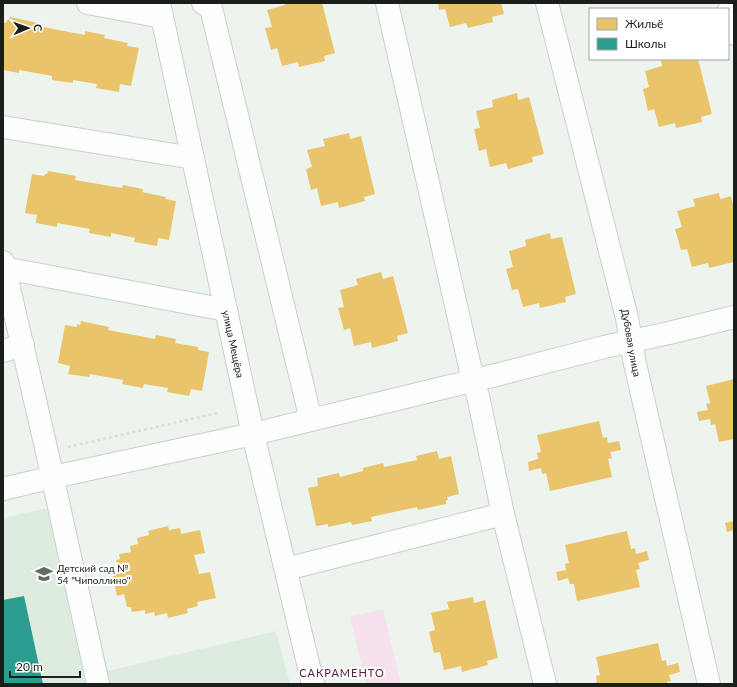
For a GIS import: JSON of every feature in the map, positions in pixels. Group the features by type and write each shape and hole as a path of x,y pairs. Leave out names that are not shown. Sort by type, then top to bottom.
{"street":[{"path":"88,3 161,10"},
{"path":"203,3 211,8 311,420"},
{"path":"387,3 473,380 478,396 503,514 545,684"},
{"name":"Дубовая улица","path":"547,3 626,310 635,364 709,684"},
{"name":"улица Мещёра","path":"161,10 253,434 313,684"},
{"path":"729,16 734,34"},
{"path":"3,127 193,158"},
{"path":"98,684 48,452 13,348 4,265 226,310"},
{"path":"3,489 253,434 632,340 734,317"},
{"path":"286,569 503,514"}],"path":[{"path":"48,452 218,413"}],"shaded area":[{"name":"Детский сад № 54 \"Чиполлино\"","path":"70,503 108,671 276,631 290,684 3,684 3,518"},
{"path":"383,609 401,684 366,684 350,617"}],"building: Жильё":[{"path":"284,3 322,3 335,53 324,56 325,61 299,67 298,62 282,66 277,48 271,50 265,28 272,27 267,10 285,5"},
{"path":"438,3 501,3 504,14 492,17 493,22 468,28 466,23 450,27 445,9 439,10"},
{"path":"10,17 38,23 38,26 85,35 85,31 105,35 104,38 128,43 127,46 139,48 131,86 120,84 119,92 96,88 97,84 73,80 73,83 52,80 52,76 19,70 19,73 3,70 3,22 6,23"},
{"path":"661,60 698,60 712,114 701,117 702,122 676,128 675,123 659,127 654,109 648,111 643,89 649,87 645,71 662,66"},
{"path":"517,93 518,100 529,97 544,154 532,157 533,162 508,169 506,163 490,167 486,149 479,151 474,129 480,128 476,111 493,107 492,100"},
{"path":"349,133 350,139 361,136 375,194 364,197 365,201 339,208 338,202 321,206 317,188 311,190 306,169 312,167 307,150 325,146 323,139"},
{"path":"48,171 76,176 75,180 122,188 123,185 143,189 142,192 166,197 165,199 176,201 169,240 158,238 157,246 134,242 135,238 111,233 111,237 89,233 90,229 57,223 57,227 36,223 37,215 25,213 32,174 44,176"},
{"path":"719,193 720,199 731,196 734,209 734,262 709,268 708,263 692,267 687,249 681,250 675,229 682,227 677,211 695,206 693,199"},
{"path":"550,233 551,239 562,237 576,294 565,297 566,302 540,308 539,303 523,307 518,289 512,290 506,269 513,267 509,251 526,246 525,240"},
{"path":"381,272 383,279 393,276 408,333 397,336 398,341 372,348 371,342 354,346 350,328 344,330 338,308 344,307 340,290 358,285 356,279"},
{"path":"81,321 109,327 108,330 155,339 156,335 176,339 175,343 198,347 198,350 209,352 202,391 191,389 189,396 167,392 168,388 144,384 143,388 122,384 123,380 90,374 89,377 68,374 70,366 58,363 65,325 77,327 77,324 80,325"},
{"path":"734,379 734,439 719,442 715,424 711,425 710,419 699,421 697,412 708,410 706,404 710,403 706,386"},
{"path":"599,421 603,438 607,437 608,443 619,441 621,450 610,452 612,458 608,459 612,477 550,491 546,473 542,474 541,468 529,471 528,462 538,459 537,453 541,452 537,435"},
{"path":"437,451 439,459 451,456 459,494 447,497 448,500 446,500 446,504 418,510 417,507 371,517 372,521 352,525 351,522 328,527 328,524 316,526 308,488 318,486 317,478 339,473 340,477 363,471 363,468 383,463 384,467 417,460 416,456"},
{"path":"734,521 734,530 727,532 725,523"},
{"path":"168,526 169,530 180,528 181,534 200,530 205,553 194,555 199,574 210,572 216,598 197,602 198,606 187,609 188,613 168,618 167,613 155,616 154,612 145,614 145,610 132,612 131,607 127,607 124,594 117,596 112,572 119,570 116,560 120,559 119,554 131,552 130,546 138,544 137,538 149,535 148,531"},
{"path":"627,531 631,549 635,548 636,554 647,551 649,560 638,563 640,569 636,570 640,587 577,601 574,584 570,584 568,578 558,581 556,572 566,570 565,564 569,563 565,545"},
{"path":"473,597 474,603 485,600 498,658 487,661 488,665 462,672 461,666 444,670 440,652 434,653 429,632 435,630 431,613 449,609 447,602"},
{"path":"658,643 662,661 666,660 667,666 678,663 680,672 669,675 671,681 667,682 667,684 589,684 597,682 596,676 600,675 596,657"}],"building: Школы":[{"path":"24,596 43,684 3,684 3,600"}],"place":[{"name":"Детский сад № 54 \"Чиполлино\"","path":"44,574"}],"district":[{"name":"САКРАМЕНТО","path":"342,673"}]}
